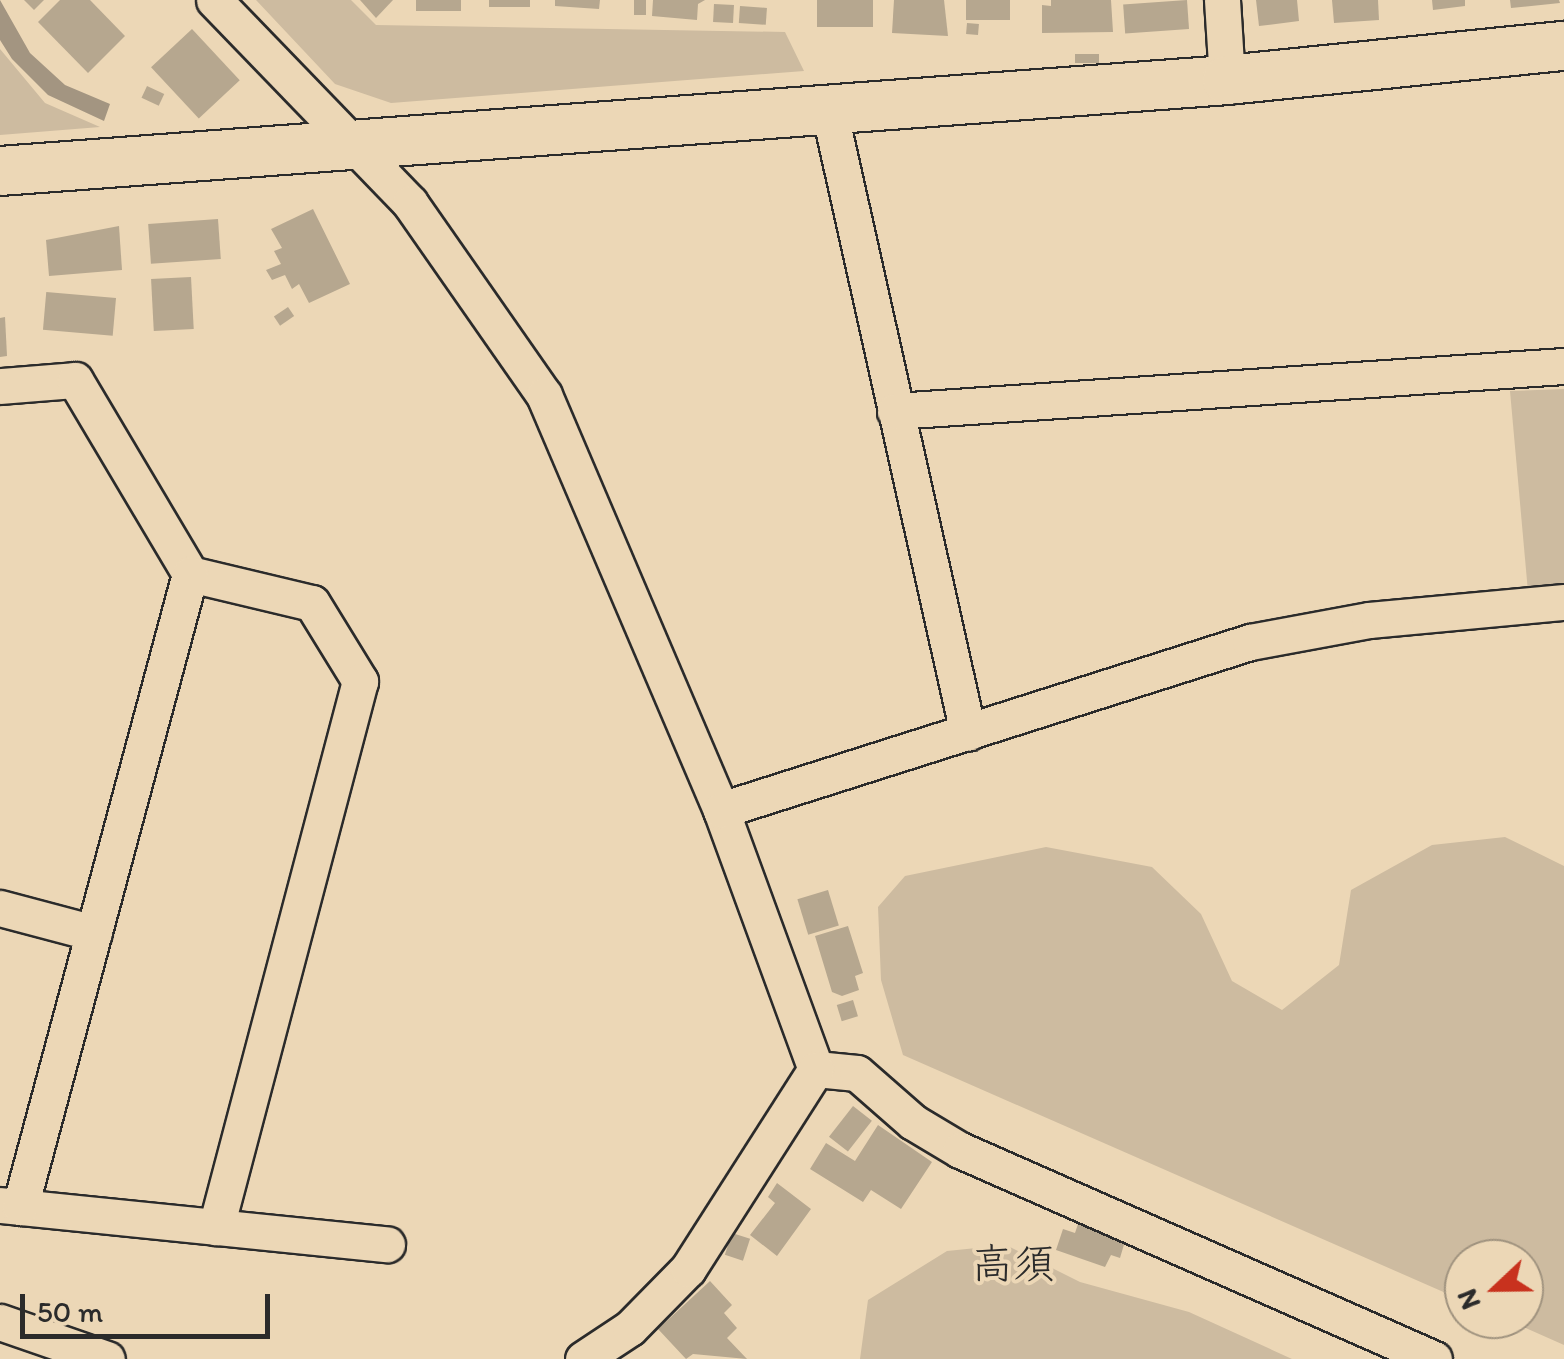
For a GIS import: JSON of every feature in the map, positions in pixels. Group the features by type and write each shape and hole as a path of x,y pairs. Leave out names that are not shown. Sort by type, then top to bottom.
{"street":[{"path":"214,0 346,142 410,203 544,396 720,810 816,1069"},
{"path":"1222,0 1227,80"},
{"path":"0,171 346,142 1227,80 1564,46"},
{"path":"830,110 968,733"},
{"path":"895,411 1564,366"},
{"path":"0,386 74,380 190,574 312,603 360,681 216,1227"},
{"path":"190,574 94,932 10,1206 387,1244"},
{"path":"720,810 1250,642 1369,620 1564,602"},
{"path":"0,908 94,932"},
{"path":"583,1359 630,1328 688,1269 816,1069"},
{"path":"816,1069 858,1073 914,1122 960,1150 1434,1359"},
{"path":"0,1322 107,1359"}],"shaded area":[{"path":"0,0 30,53 65,85 110,104 104,121 48,95 12,59 0,40"},
{"path":"256,0 351,0 376,25 785,32 804,71 391,103 335,84"},
{"path":"0,49 45,103 100,127 0,135"},
{"path":"1564,389 1564,589 1528,592 1510,391"},
{"path":"1505,837 1564,866 1564,1345 1544,1336 1544,1239 1444,1239 1444,1292 903,1055 881,980 878,907 905,876 1046,847 1152,867 1201,914 1232,981 1282,1010 1339,965 1351,890 1432,845"},
{"path":"1006,1245 1080,1282 1189,1312 1292,1359 860,1359 868,1300 947,1251"}],"building":[{"path":"24,0 44,0 34,10"},
{"path":"60,0 90,0 125,36 88,73 38,22"},
{"path":"360,0 393,0 376,18"},
{"path":"416,0 461,0 461,11 416,11"},
{"path":"489,0 530,0 530,7 489,7"},
{"path":"555,0 600,0 599,9 555,6"},
{"path":"634,0 646,0 646,15 634,15"},
{"path":"653,0 705,0 698,4 697,20 652,16"},
{"path":"817,0 873,0 873,27 817,27"},
{"path":"894,0 944,0 948,36 892,33"},
{"path":"966,0 1010,0 1010,20 966,20"},
{"path":"1051,0 1111,0 1113,32 1042,33 1042,5 1051,6"},
{"path":"1187,0 1189,29 1125,33 1123,4"},
{"path":"1256,0 1297,0 1299,21 1259,26"},
{"path":"1332,0 1378,0 1379,20 1334,23"},
{"path":"1432,0 1465,0 1465,6 1433,10"},
{"path":"1510,0 1559,0 1560,3 1511,8"},
{"path":"714,4 734,5 733,23 713,22"},
{"path":"740,6 767,8 766,25 739,23"},
{"path":"967,23 979,24 978,35 966,34"},
{"path":"192,29 240,80 199,118 151,67"},
{"path":"1075,54 1099,54 1099,63 1075,63"},
{"path":"147,86 164,94 159,106 142,98"},
{"path":"313,209 350,284 309,303 299,284 292,289 285,275 272,280 266,270 281,264 274,251 282,248 271,229"},
{"path":"218,219 221,259 151,264 148,224"},
{"path":"119,226 122,270 49,276 46,240"},
{"path":"191,277 194,329 154,331 151,279"},
{"path":"46,292 116,298 113,336 43,330"},
{"path":"288,307 294,316 280,326 274,317"},
{"path":"5,317 7,356 0,357 0,318"},
{"path":"828,890 839,925 808,935 797,899"},
{"path":"848,926 863,973 855,976 859,990 842,996 832,992 815,936"},
{"path":"853,1000 858,1016 842,1021 837,1005"},
{"path":"853,1106 872,1121 848,1152 829,1137"},
{"path":"878,1125 932,1162 901,1209 871,1190 863,1202 810,1169 826,1143 855,1161"},
{"path":"777,1183 811,1209 777,1256 750,1235 775,1203 768,1197"},
{"path":"1081,1215 1128,1231 1120,1258 1111,1255 1105,1267 1056,1250 1063,1229 1075,1233"},
{"path":"732,1233 750,1239 743,1261 725,1255"},
{"path":"710,1281 732,1305 724,1313 737,1328 727,1338 747,1359 693,1354 686,1359 658,1329"}],"district":[{"name":"高須","path":"1013,1264"}]}
